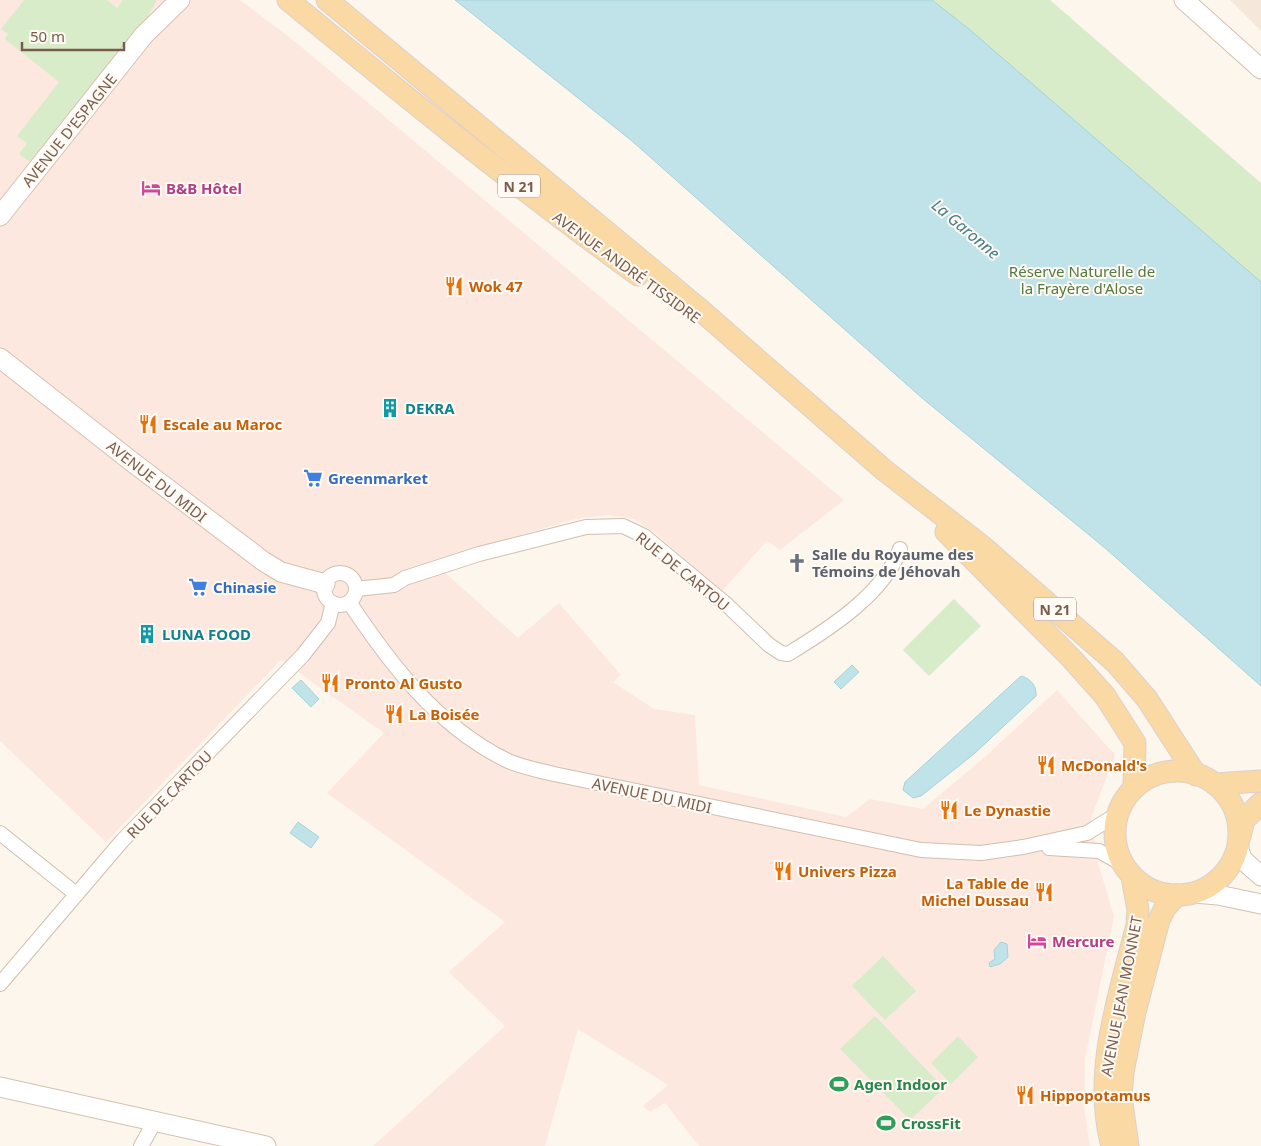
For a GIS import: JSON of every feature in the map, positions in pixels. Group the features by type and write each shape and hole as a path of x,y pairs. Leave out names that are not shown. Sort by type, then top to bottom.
{"main road":[{"name":"AVENUE ANDRÉ TISSIDRE","path":"288,0 405,96 582,235 758,362"},
{"name":"AVENUE ANDRÉ TISSIDRE","path":"327,0 697,307 884,470 982,546 1114,662 1148,699 1196,774"},
{"name":"AVENUE ANDRÉ TISSIDRE","path":"884,470 1072,659 1105,696 1135,743 1134,788"},
{"path":"1239,841 1236,817 1228,799 1215,784 1196,774 1179,772 1162,774 1145,780 1134,788 1120,804 1116,814 1114,835 1116,849 1128,871 1154,892 1186,894 1210,886 1223,875 1233,862 1239,841 1244,820 1261,803"},
{"path":"1215,784 1261,781"},
{"name":"AVENUE JEAN MONNET","path":"1112,1146 1105,1099 1105,1071 1115,1013 1137,925 1138,910 1128,871"},
{"name":"AVENUE JEAN MONNET","path":"1128,1146 1122,1097 1123,1072 1135,1012 1159,920 1165,908 1186,894"}],"street":[{"path":"144,35 164,0"},
{"name":"AVENUE D'ESPAGNE","path":"0,216 144,35 180,0"},
{"path":"1184,0 1261,69"},
{"name":"AVENUE DU MIDI","path":"0,358 259,558 281,572 325,584"},
{"name":"RUE DE CARTOU","path":"356,590 394,585 405,578 479,554 586,527 623,526 644,536 727,605 769,645 781,653 788,654 839,619 880,585 894,565 900,549"},
{"path":"342,573 354,580 356,590 349,602 339,605 333,603 324,593 325,584 331,575 342,573"},
{"name":"AVENUE DU MIDI","path":"349,602 401,676 431,707 465,737 508,761 554,774 913,849 981,853 1023,847 1087,833 1116,814"},
{"name":"RUE DE CARTOU","path":"0,984 122,841 303,655 328,623 333,603"},
{"path":"0,833 76,894"},
{"path":"1239,841 1242,859 1261,876"},
{"name":"AVENUE DU MIDI","path":"1023,847 1099,851 1128,871"},
{"path":"1186,894 1218,894 1261,904"},
{"path":"0,1087 154,1123 266,1146"},
{"path":"141,1146 154,1123"}],"shaded area":[{"path":"0,0 240,0 293,40 844,500 780,550 767,541 722,591 656,534 634,519 607,515 576,519 432,561 518,638 559,603 621,675 613,682 654,709 695,715 699,785 846,817 870,799 923,809 987,755 1057,690 1115,755 1091,818 1098,863 1114,916 1085,1059 1084,1107 1090,1146 699,1146 665,1103 650,1112 643,1106 668,1085 578,1029 545,1146 373,1146 505,1026 449,972 505,922 327,793 384,733 281,660 106,842 0,741"},
{"path":"1230,0 1261,0 1261,31"}],"green space":[{"path":"24,0 107,0 117,8 123,0 157,0 144,23 35,162 27,160 19,154 27,143 17,136 59,82 5,39 8,34 1,29"},
{"name":"Réserve Naturelle de la Frayère d'Alose","path":"932,0 1050,0 1261,183 1261,686 1099,523 1019,73"},
{"path":"954,599 981,626 929,676 903,650"},
{"path":"883,956 916,991 885,1020 852,986"},
{"path":"875,1016 944,1088 910,1120 840,1049"},
{"path":"958,1036 978,1057 951,1084 931,1063"}],"water":[{"name":"La Garonne","path":"455,0 932,0 969,29 1261,282 1261,686 1105,548 922,398 632,141"},
{"path":"852,665 859,672 841,689 834,682"},
{"path":"1021,676 1032,683 1036,696 975,753 921,796 913,798 903,790 905,782"},
{"path":"301,680 319,699 311,707 292,688"},
{"path":"298,822 319,837 311,848 290,833"},
{"path":"1001,942 1007,944 1008,957 1000,964 990,967 989,963 995,959 994,950"}],"place":[{"name":"B&B Hôtel","path":"151,188"},
{"name":"Wok 47","path":"454,286"},
{"name":"DEKRA","path":"390,408"},
{"name":"Escale au Maroc","path":"148,424"},
{"name":"Greenmarket","path":"313,478"},
{"name":"Salle du Royaume des Témoins de Jéhovah","path":"797,563"},
{"name":"Chinasie","path":"198,587"},
{"name":"LUNA FOOD","path":"147,634"},
{"name":"Pronto Al Gusto","path":"330,683"},
{"name":"La Boisée","path":"394,714"},
{"name":"McDonald's","path":"1046,765"},
{"name":"Le Dynastie","path":"949,810"},
{"name":"Univers Pizza","path":"783,871"},
{"name":"La Table de Michel Dussau","path":"1044,892"},
{"name":"Mercure","path":"1037,941"},
{"name":"Agen Indoor","path":"839,1084"},
{"name":"Hippopotamus","path":"1025,1095"},
{"name":"CrossFit","path":"886,1123"}]}
